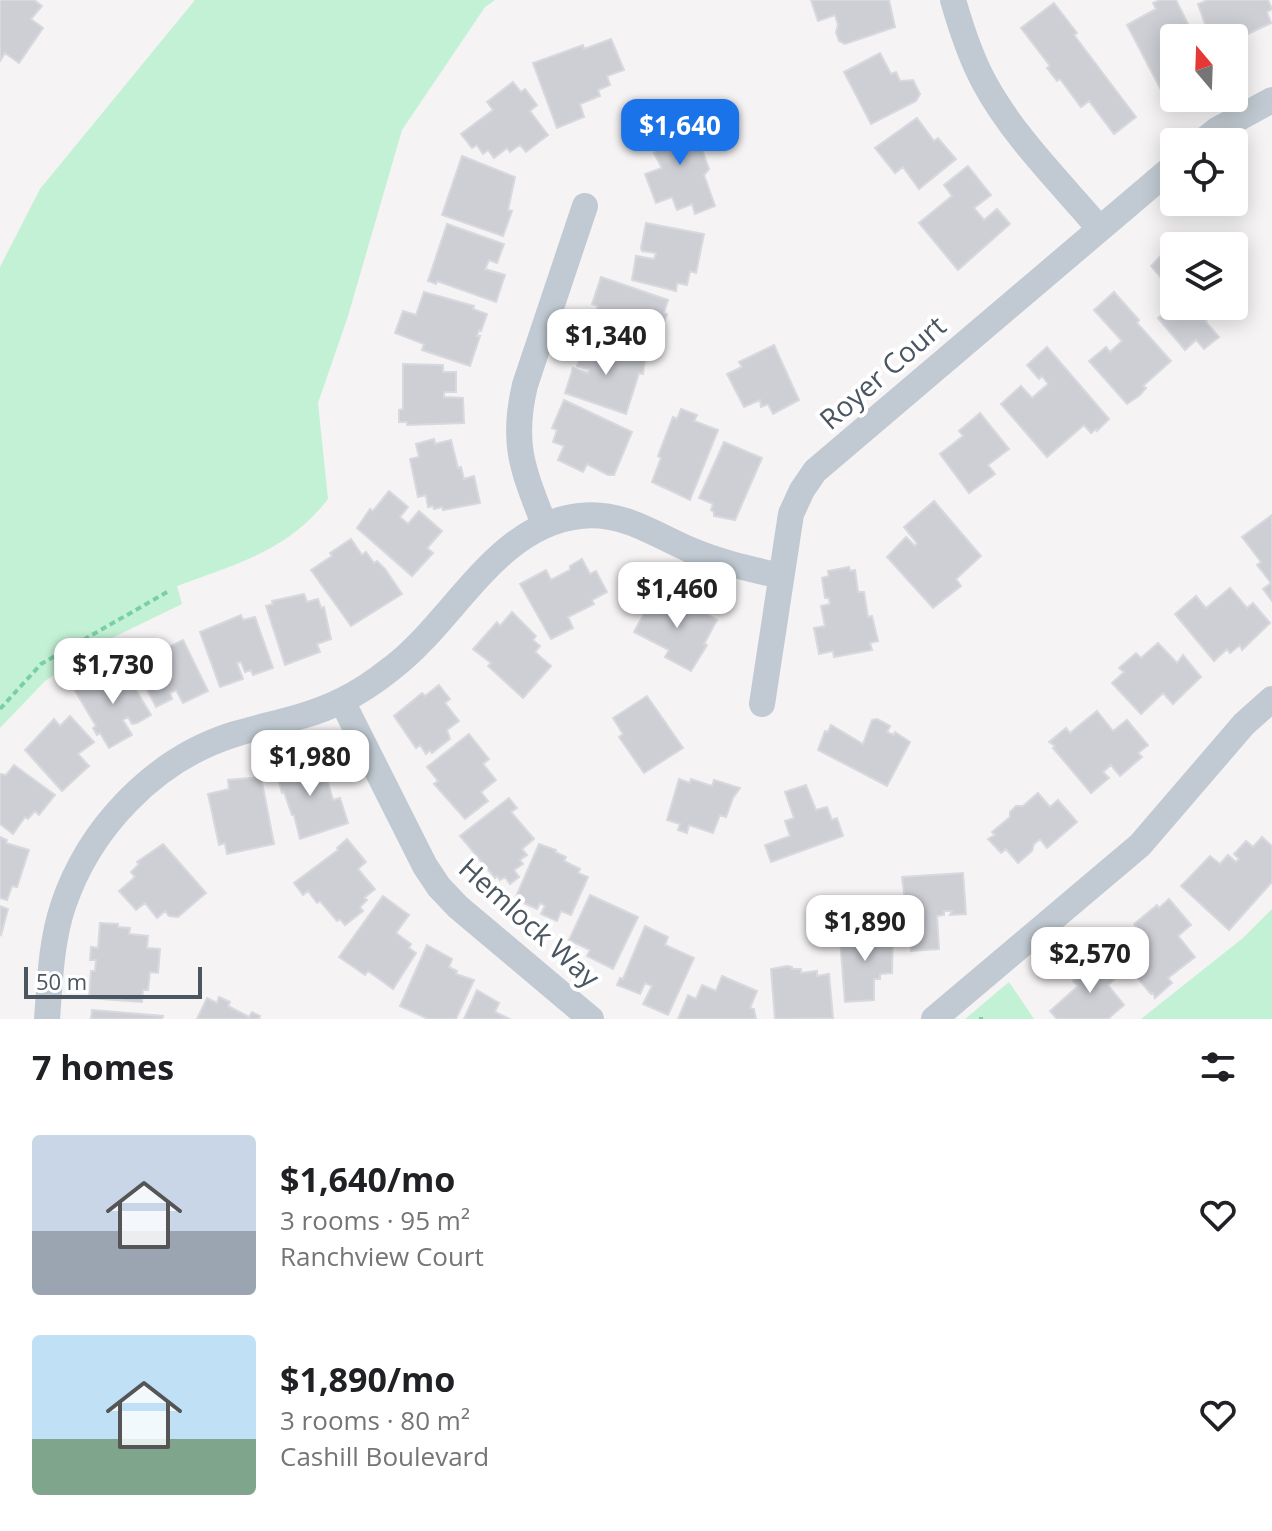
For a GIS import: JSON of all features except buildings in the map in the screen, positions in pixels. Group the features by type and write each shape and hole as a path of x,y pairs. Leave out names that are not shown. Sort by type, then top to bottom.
{"street":[{"path":"953,0 971,54 1006,117 1099,228"},
{"path":"1221,128 1272,100"},
{"name":"Royer Court","path":"762,704 791,514 815,471 1160,178"},
{"path":"544,524 523,469 517,441 518,413 585,206"},
{"path":"47,1019 53,947 63,905 79,868 100,833 127,802 159,774 191,753 229,736 342,701 391,669 424,641 498,557 519,538 544,524 582,515 608,516 635,523 688,549 732,565 781,576"},
{"path":"934,1019 1140,845 1244,724 1272,699"},
{"name":"Hemlock Way","path":"342,701 425,866 439,887 458,907 591,1019"}],"path":[{"path":"0,709 41,664 169,591"}],"green space":[{"path":"195,0 495,0 485,7 402,130 348,316 318,403 328,499 312,517 278,544 240,563 177,586 182,604 112,638 45,681 0,728 0,267 40,189"},
{"path":"1272,909 1272,1019 1141,1019 1243,938"},
{"path":"1009,982 1034,1019 965,1019"}]}
